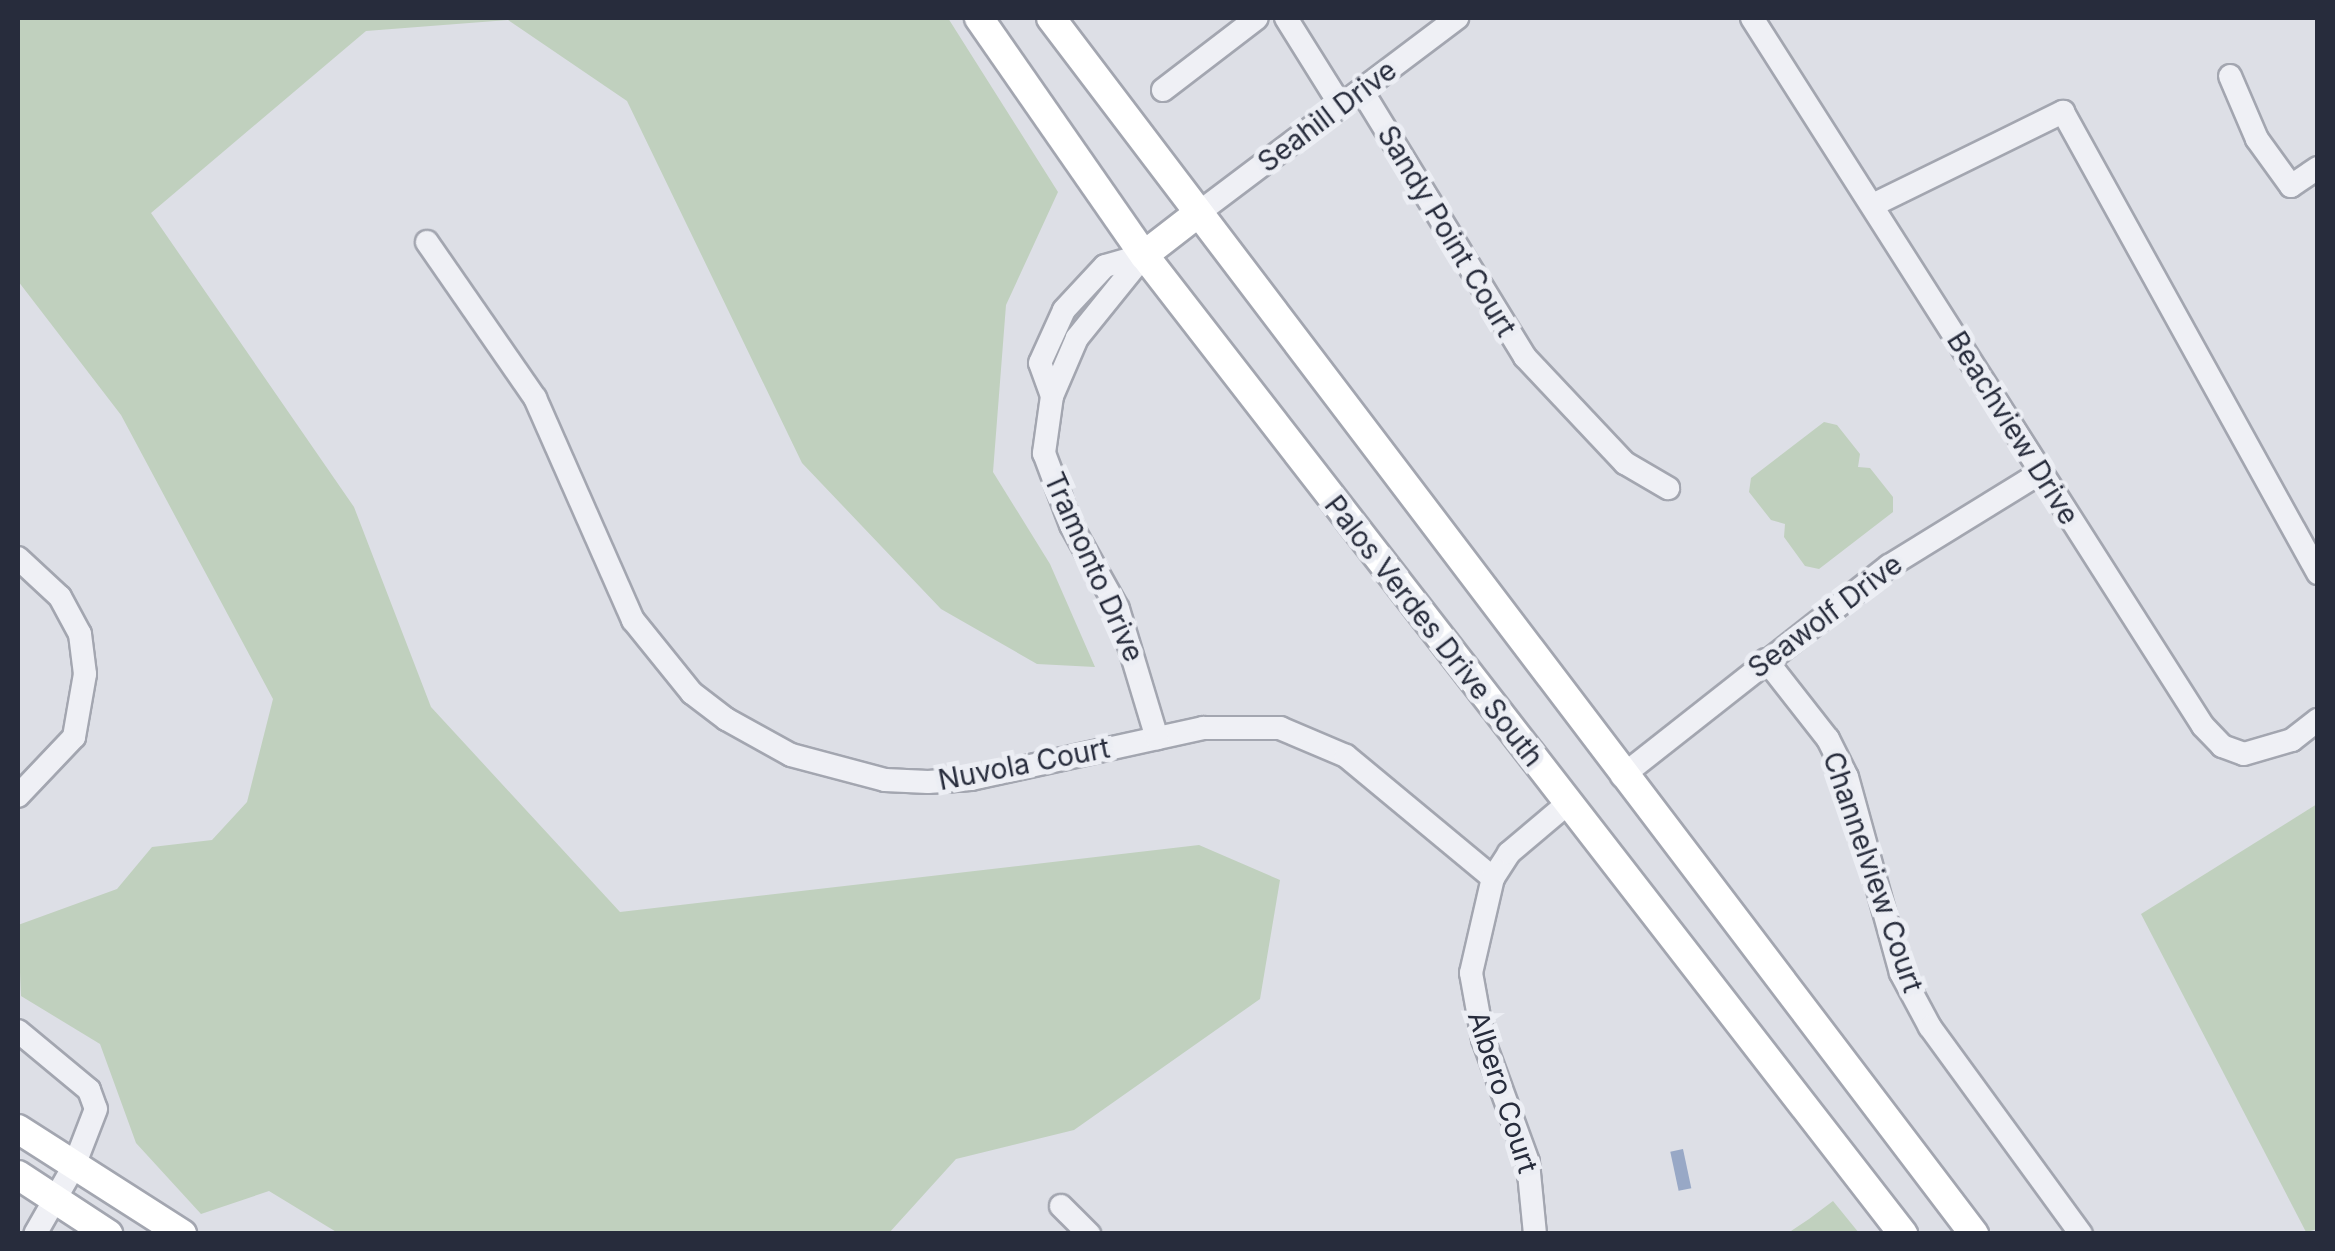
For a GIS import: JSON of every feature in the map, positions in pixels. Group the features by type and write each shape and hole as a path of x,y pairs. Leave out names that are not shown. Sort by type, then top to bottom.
{"main road":[{"name":"Palos Verdes Drive South","path":"979,18 1144,255 1903,1234"},
{"path":"1051,18 1622,776 1974,1234"},
{"path":"1144,255 1197,214"},
{"path":"18,1129 182,1234"},
{"path":"18,1176 108,1234"}],"street":[{"path":"1163,90 1257,18"},
{"path":"1286,18 1342,106"},
{"name":"Seahill Drive","path":"1197,214 1457,18"},
{"name":"Beachview Drive","path":"1752,18 1874,205 2040,473 2222,746 2244,754 2267,751 2318,720"},
{"path":"2230,76 2257,139 2291,186 2318,168"},
{"name":"Sandy Point Court","path":"1362,91 1525,357 1625,462 1668,488"},
{"path":"1874,205 2063,112 2318,573"},
{"name":"Nuvola Court","path":"426,242 535,398 634,620 692,692 726,720 791,754 839,770 928,782 972,779 1157,738 1246,727 1316,740 1346,756 1493,878"},
{"name":"Tramonto Drive","path":"1144,255 1106,266 1064,310 1040,363 1052,396 1044,453 1071,525 1118,609 1157,738"},
{"name":"Seawolf Drive","path":"1622,776 1889,566 2040,473"},
{"path":"18,558 60,597 80,634 85,674 74,737 18,796"},
{"name":"Channelview Court","path":"1766,660 1828,739 1847,777 1901,973 1930,1027 2081,1234"},
{"name":"Albero Court","path":"1535,1234 1528,1162 1474,1005 1474,946 1493,878 1509,854 1567,804"},
{"path":"18,1031 89,1090 94,1124 35,1234"},
{"path":"1061,1206 1089,1234"}],"green space":[{"path":"18,18 948,18 1058,192 1006,305 993,472 1050,564 1095,667 1037,664 941,609 802,463 627,101 508,20 366,31 151,213 354,507 431,707 620,912 1199,845 1280,880 1260,999 1074,1130 956,1159 889,1233 338,1233 269,1191 201,1214 136,1143 100,1044 21,996 18,925 117,889 152,847 212,840 247,802 273,699 121,415 18,281"},
{"path":"1824,422 1837,425 1860,454 1858,467 1870,468 1893,497 1893,512 1819,569 1805,566 1784,537 1785,524 1771,520 1749,492 1751,478"},
{"path":"2317,804 2318,1229 2306,1232 2141,914"},
{"path":"1833,1201 1859,1233 1788,1233 1809,1219"}],"water":[{"path":"1683,1149 1691,1188 1679,1191 1670,1152"}]}
